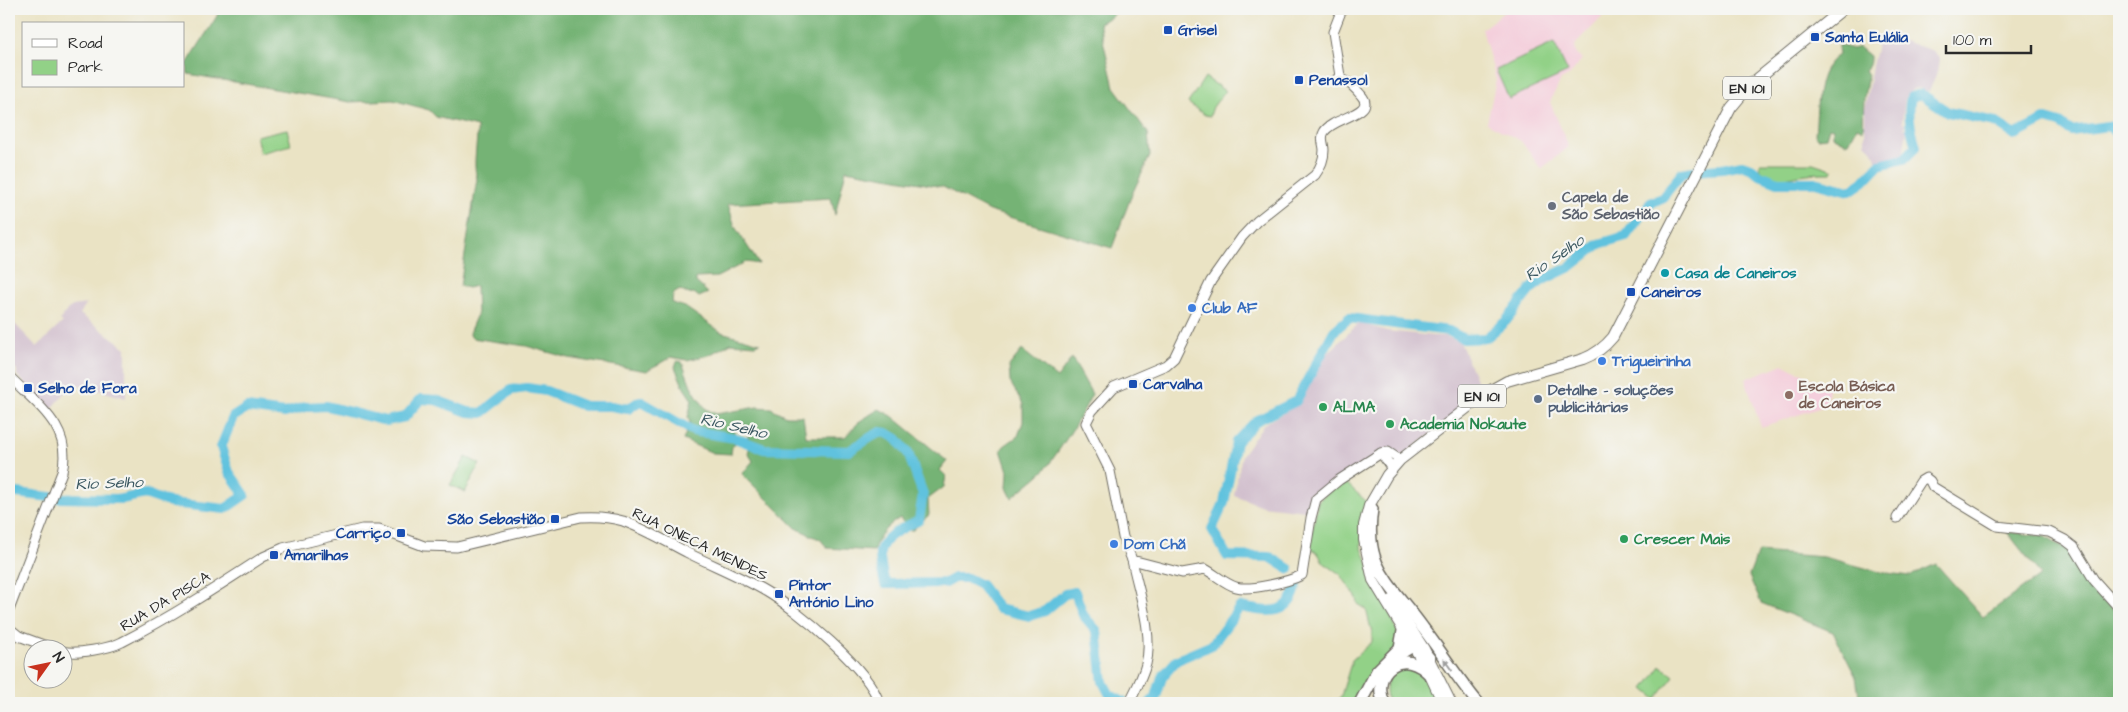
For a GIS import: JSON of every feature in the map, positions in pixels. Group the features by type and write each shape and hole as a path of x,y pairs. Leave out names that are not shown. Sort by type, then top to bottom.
{"highway":[{"path":"1372,509 1371,547 1383,578 1424,628 1452,670 1478,703"},
{"path":"1360,703 1374,676 1400,648 1404,631"},
{"path":"1388,661 1413,646 1419,648 1429,658"},
{"path":"1384,703 1381,693 1382,682 1386,672 1392,666 1411,661 1423,667 1431,676"}],"main road":[{"name":"EN 101","path":"1443,703 1431,676 1378,589 1367,559 1364,540 1364,525 1369,506 1392,469 1400,460 1433,432 1498,385 1583,359 1596,354 1605,347 1614,336 1694,177 1740,95 1843,9"},
{"name":"EN 101","path":"1376,496 1367,533 1372,564 1386,590 1429,658 1451,703"}],"street":[{"path":"1130,701 1146,665 1148,638 1132,560 1121,532 1110,471 1086,423 1092,412 1114,387 1166,365 1174,358 1211,281 1242,237 1257,221 1315,175 1321,167 1324,157 1324,147 1321,138 1324,132 1338,120 1361,112 1364,108 1363,98 1353,87 1344,80 1336,80 1340,76 1333,32 1342,9"},
{"path":"1336,55 1353,87"},
{"path":"9,376 51,419 60,432 65,454 58,483 9,610"},
{"path":"1132,560 1182,573 1205,568 1237,587 1252,587 1294,580 1302,576 1304,569 1311,518 1316,499 1339,480 1381,453 1388,452 1400,460"},
{"path":"1381,453 1392,469"},
{"path":"1897,518 1921,481 1926,478 1933,487 1997,526 2049,532 2065,540 2074,547 2094,580 2119,608"},
{"name":"RUA ONECA MENDES","path":"379,529 424,546 457,547 581,517 602,516 623,521 766,591 787,605 851,662 869,683 879,703"},
{"name":"RUA DA PISCA","path":"72,652 79,652 121,643 172,614 273,551 362,529 379,529"},
{"path":"9,628 19,636 30,640"},
{"path":"9,636 19,636"}],"shaded area":[{"path":"1508,9 1610,9 1575,45 1576,53 1582,59 1570,75 1561,80 1550,102 1569,147 1541,169 1521,141 1487,123 1496,80 1482,29"},
{"path":"1904,41 1933,51 1940,58 1939,67 1929,92 1919,88 1913,89 1905,97 1902,122 1905,123 1904,128 1907,129 1903,156 1897,159 1877,162 1873,151 1865,143 1865,106 1872,66 1877,45"},
{"path":"86,304 80,314 126,348 126,398 73,383 51,410 17,375 17,370 9,362 9,322 14,323 37,347 63,322 60,320 68,309 73,306"},
{"path":"1359,323 1387,331 1445,336 1460,342 1479,387 1484,394 1402,456 1388,452 1323,487 1316,493 1306,511 1262,506 1234,495 1242,455 1264,424 1299,404 1326,355"},
{"name":"Escola Básica de Caneiros","path":"1783,364 1829,388 1827,401 1822,407 1761,427 1745,379"}],"green space":[{"path":"219,9 1120,9 1111,17 1099,23 1114,87 1148,133 1150,156 1132,194 1112,248 989,211 943,187 846,170 835,215 831,198 728,204 735,227 759,264 746,262 717,277 696,278 696,282 708,293 699,297 694,293 689,294 680,290 673,294 672,303 685,307 721,332 760,343 755,345 731,343 709,355 687,360 671,357 647,371 569,358 526,346 472,338 469,333 477,314 476,286 468,288 460,286 477,179 475,166 477,127 436,117 429,110 393,100 350,102 188,74 187,64 217,16"},
{"path":"1554,43 1568,72 1509,99 1496,70"},
{"path":"1840,45 1852,49 1859,47 1870,56 1868,67 1865,70 1868,75 1864,97 1863,130 1857,127 1849,142 1846,143 1833,136 1833,128 1829,127 1826,137 1818,138 1815,135 1817,102 1821,80 1825,70 1839,55 1838,47"},
{"path":"1205,77 1225,91 1213,107 1210,116 1205,115 1188,103"},
{"path":"287,129 291,145 260,153 256,136"},
{"path":"1761,163 1813,163 1834,170 1831,173 1777,178 1759,168"},
{"path":"1022,350 1057,378 1072,358 1092,394 1071,432 1047,467 1012,498 1007,488 1008,471 1001,450 1018,436 1023,422 1023,404 1010,382 1009,366"},
{"path":"677,361 682,362 691,386 706,409 716,414 757,407 771,408 786,416 803,416 806,437 845,437 860,421 879,409 892,416 947,461 940,470 946,476 944,487 928,499 929,515 913,530 909,530 900,518 880,536 874,551 827,548 821,540 796,528 742,474 753,461 748,453 751,442 748,438 749,427 740,423 734,432 736,442 732,447 731,454 713,453 683,440 690,423 688,417 692,400 684,388 675,367"},
{"path":"466,457 480,464 465,492 450,485"},
{"path":"1343,480 1368,503 1361,546 1399,635 1395,650 1356,703 1334,703 1341,696 1352,660 1372,642 1372,633 1366,609 1358,604 1357,598 1340,574 1324,563 1317,552 1309,547 1318,501"},
{"path":"2007,532 2043,536 2072,552 2097,590 2119,617 2119,703 1860,703 1856,677 1833,632 1761,603 1749,576 1758,552 1824,557 1880,572 1910,576 1936,564 1983,617 2041,575"},
{"path":"1661,666 1674,676 1656,699 1644,689"},
{"path":"1397,667 1421,668 1440,703 1388,703 1387,684 1390,675"}],"waterway":[{"name":"Rio Selho","path":"1289,569 1270,557 1227,556 1212,529 1224,503 1236,442 1256,421 1296,401 1334,331 1349,318 1449,331 1464,339 1486,338 1506,321 1531,289 1543,280 1570,267 1599,244 1626,236 1650,203 1662,198 1682,173 1742,165 1778,182 1815,182 1850,191 1863,182 1879,165 1904,159 1916,147 1909,110 1911,97 1921,94 1948,112 1995,122 2015,135 2046,119 2060,123 2071,131 2108,126 2119,135"},
{"name":"Rio Selho","path":"9,492 58,498 122,499 145,494 171,503 225,509 245,495 229,472 221,447 233,417 247,408 285,413 305,407 327,406 386,421 405,417 421,399 436,400 468,412 482,413 511,390 527,388 546,391 584,406 611,406 628,409 640,401 693,431 735,438 764,449 849,451 879,432 887,433 897,439 908,453 923,494 919,520 890,536 882,546 880,559 885,584 945,583 954,578 967,578 981,585 999,609 1029,616 1045,611 1065,594 1075,592 1083,615 1097,631 1103,682 1110,695 1125,703"},
{"name":"Rio Selho","path":"1150,703 1156,697 1162,677 1177,660 1212,645 1240,607 1269,611 1277,610 1290,602 1297,583"}],"place":[{"name":"Grisel","path":"1168,30"},
{"name":"Santa Eulália","path":"1815,37"},
{"name":"Penassol","path":"1299,80"},
{"name":"Capela de São Sebastião","path":"1552,206"},
{"name":"Casa de Caneiros","path":"1665,273"},
{"name":"Caneiros","path":"1631,292"},
{"name":"Club AF","path":"1192,308"},
{"name":"Trigueirinha","path":"1602,361"},
{"name":"Carvalha","path":"1133,384"},
{"name":"Selho de Fora","path":"28,388"},
{"name":"Escola Básica de Caneiros","path":"1789,395"},
{"name":"Detalhe - soluções publicitárias","path":"1538,399"},
{"name":"ALMA","path":"1323,407"},
{"name":"Academia Nokaute","path":"1390,424"},
{"name":"São Sebastião","path":"555,519"},
{"name":"Carriço","path":"401,533"},
{"name":"Crescer Mais","path":"1624,539"},
{"name":"Dom Chã","path":"1114,544"},
{"name":"Amarilhas","path":"274,555"},
{"name":"Pintor António Lino","path":"779,594"}]}
